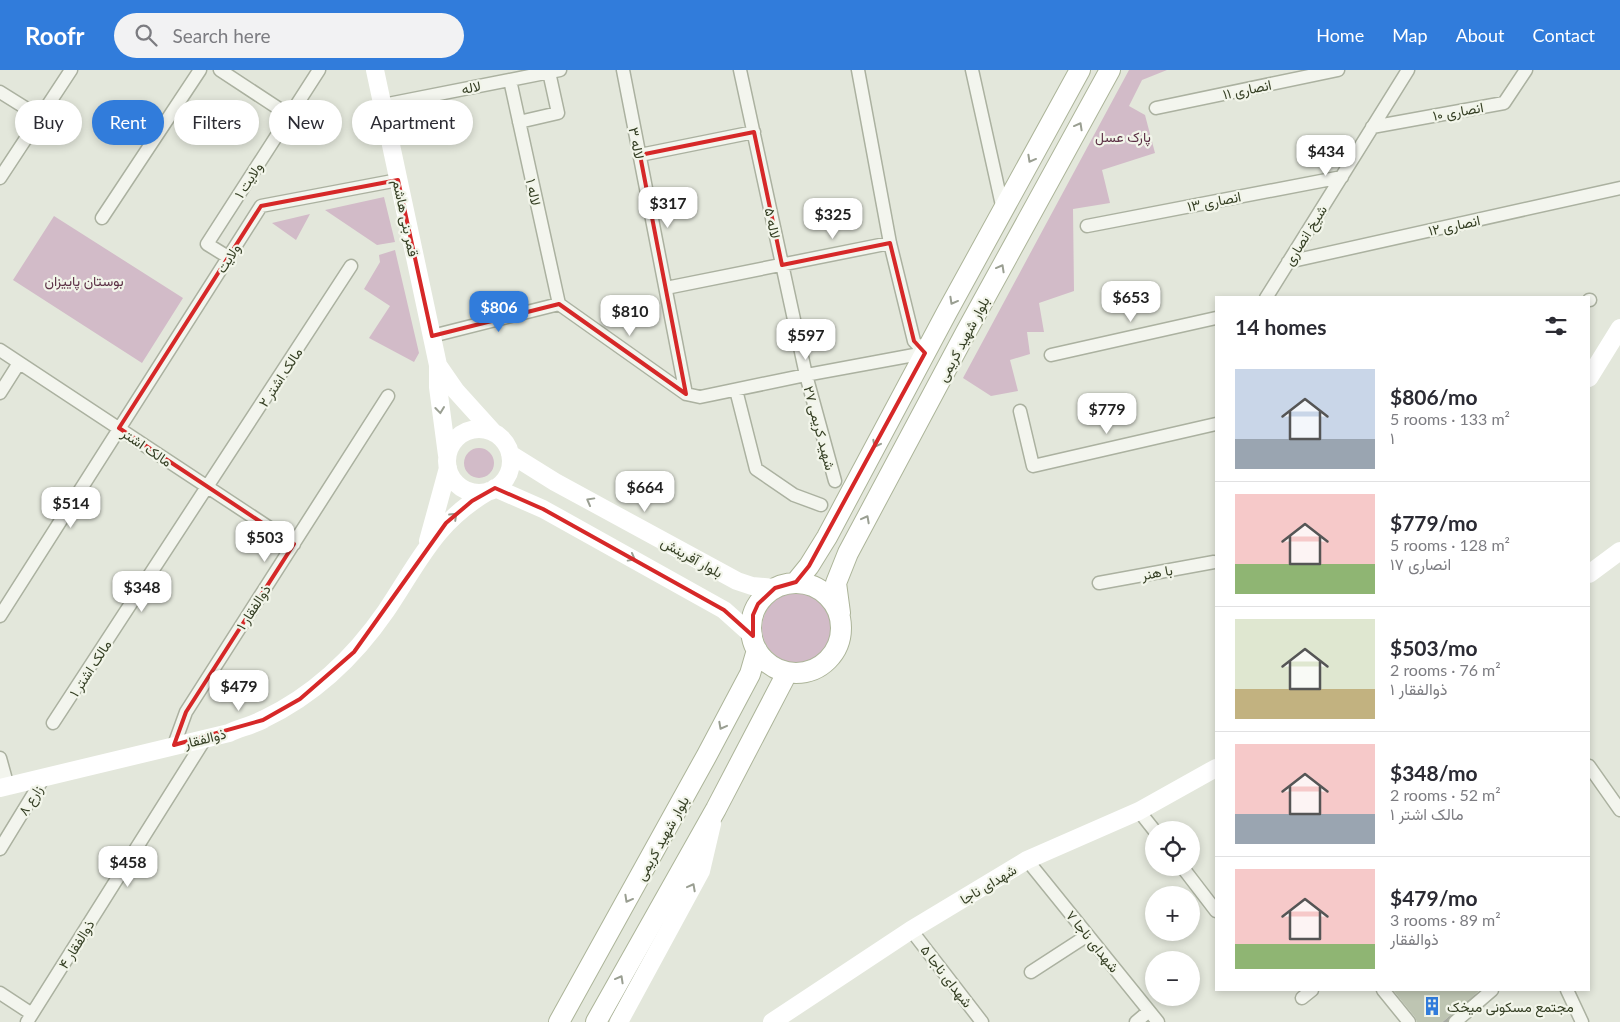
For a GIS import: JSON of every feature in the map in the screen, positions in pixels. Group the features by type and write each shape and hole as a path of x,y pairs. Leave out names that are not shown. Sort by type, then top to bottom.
{"main road":[{"name":"بلوار شهید کریمی","path":"796,582 809,566 827,537 1080,70"},
{"name":"بلوار شهید کریمی","path":"840,613 836,583 848,553 1110,70"},
{"path":"827,537 822,552 831,562 838,562 848,553"},
{"path":"796,582 810,584 823,591 833,601 840,613 842,627 840,640 835,652 826,663 814,670 801,673 775,668 765,660 755,643 751,628 758,604 765,595 775,588 796,582"},
{"name":"بلوار شهید کریمی","path":"559,1022 750,674 755,643"},
{"path":"596,1022 716,809 788,672"},
{"path":"736,701 743,698 756,702 762,720"}],"street":[{"path":"51,100 71,70"},
{"path":"102,218 200,70"},
{"path":"220,70 269,102"},
{"name":"ولایت ۱","path":"300,100 319,70"},
{"name":"قمر بنی هاشم","path":"375,70 382,100"},
{"name":"لاله ۳","path":"623,70 686,394"},
{"name":"لاله ۵","path":"740,70 806,375"},
{"path":"858,70 890,243 914,341 925,353"},
{"path":"972,70 1003,210"},
{"name":"انصاری ۱۱","path":"1156,108 1338,70"},
{"name":"شیخ انصاری","path":"1267,296 1408,70"},
{"name":"انصاری ۱۰","path":"1372,127 1504,103 1526,70"},
{"path":"519,122 558,113 555,71"},
{"name":"لاله","path":"408,100 510,80 528,73 555,71"},
{"name":"لاله ۱","path":"510,80 559,304"},
{"path":"0,92 15,101"},
{"path":"640,155 754,132"},
{"path":"0,178 22,145"},
{"name":"ولایت ۱","path":"228,257 207,244 271,145"},
{"name":"قمر بنی هاشم","path":"391,145 438,365"},
{"name":"انصاری ۱۳","path":"1087,226 1342,177"},
{"name":"ولایت","path":"0,616 261,206 398,180"},
{"name":"انصاری ۱۲","path":"1288,262 1620,188"},
{"path":"666,288 890,243"},
{"name":"مالک اشتر ۲","path":"208,487 351,266"},
{"path":"432,336 559,304 686,394 700,397 925,353"},
{"path":"1051,355 1215,318"},
{"path":"1590,376 1620,328"},
{"name":"مالک اشتر","path":"0,350 294,544"},
{"path":"0,393 19,363"},
{"path":"426,549 446,523 460,510 503,482 508,474 510,464 510,454 507,446 456,391 438,365"},
{"path":"438,365 438,396 447,461 450,476 456,484 463,489 480,493 492,490 543,509 724,610 755,643"},
{"name":"شهید کریمی ۲۷","path":"806,375 835,481"},
{"path":"736,390 756,469 794,494 821,505"},
{"name":"ذوالفقار ۱","path":"174,746 186,712 388,396"},
{"path":"1020,410 1033,466 1215,424"},
{"path":"426,549 451,445 465,432 480,430 494,433"},
{"name":"بلوار آفرینش","path":"510,454 563,486 737,581 752,586 775,588"},
{"name":"مالک اشتر ۱","path":"53,724 208,487"},
{"name":"ذوالفقار","path":"4,788 205,739 263,720 300,699 329,676 354,652 385,612 426,549"},
{"path":"1590,573 1620,551"},
{"name":"با هنر","path":"1100,583 1215,563"},
{"name":"ذوالفقار ۴","path":"30,1018 205,739"},
{"path":"0,758 4,788"},
{"path":"1590,767 1620,810"},
{"name":"شهدای ناجا","path":"776,1021 911,930 1027,860 1139,811 1215,769"},
{"name":"زارع ۸","path":"0,848 44,777"},
{"path":"619,1022 701,871 716,809"},
{"path":"1139,811 1147,821"},
{"name":"شهدای ناجا ۷","path":"1027,860 1158,1022"},
{"path":"1189,876 1215,910"},
{"name":"شهدای ناجا ۵","path":"911,930 982,1022"},
{"path":"1031,972 1088,935"},
{"path":"1384,991 1409,1022"},
{"path":"1455,1022 1491,991"},
{"path":"1567,991 1582,1022"},
{"path":"0,993 30,1018"},
{"path":"1136,1022 1149,1012"}],"highlighted area":[{"path":"754,132 782,265 890,243 914,341 925,353 809,566 796,582 775,588 758,604 753,615 753,636 724,610 543,509 495,488 472,501 446,523 354,652 300,699 263,720 174,745 186,712 294,544 119,428 261,206 398,180 432,336 559,304 686,394 640,155"}],"green space":[{"name":"پارک عسل","path":"1129,70 1167,70 1142,80 1129,106 1145,115 1155,153 1102,170 1110,203 1073,209 1074,291 1039,303 1044,332 1027,332 1030,354 1010,360 1018,391 991,396 963,378"},
{"path":"384,197 395,242 377,245 325,210"},
{"path":"310,214 296,240 272,223"},
{"name":"بوستان پاییزان","path":"54,216 183,298 142,363 13,280"},
{"path":"395,250 419,353 414,362 369,338 390,306 364,289 380,262 379,255"},
{"path":"479,448 490,452 494,463 490,474 479,478 468,474 464,463 468,452"},
{"path":"797,593 810,596 822,603 829,615 832,628 829,641 822,653 810,660 797,663 784,660 772,653 765,641 762,628 765,615 772,603 784,596"}],"building":[{"name":"مجتمع مسکونی میخک","path":"1394,991 1479,991 1442,1022 1417,1022"}],"place":[{"name":"مجتمع مسکونی میخک","path":"1432,1006"}]}
